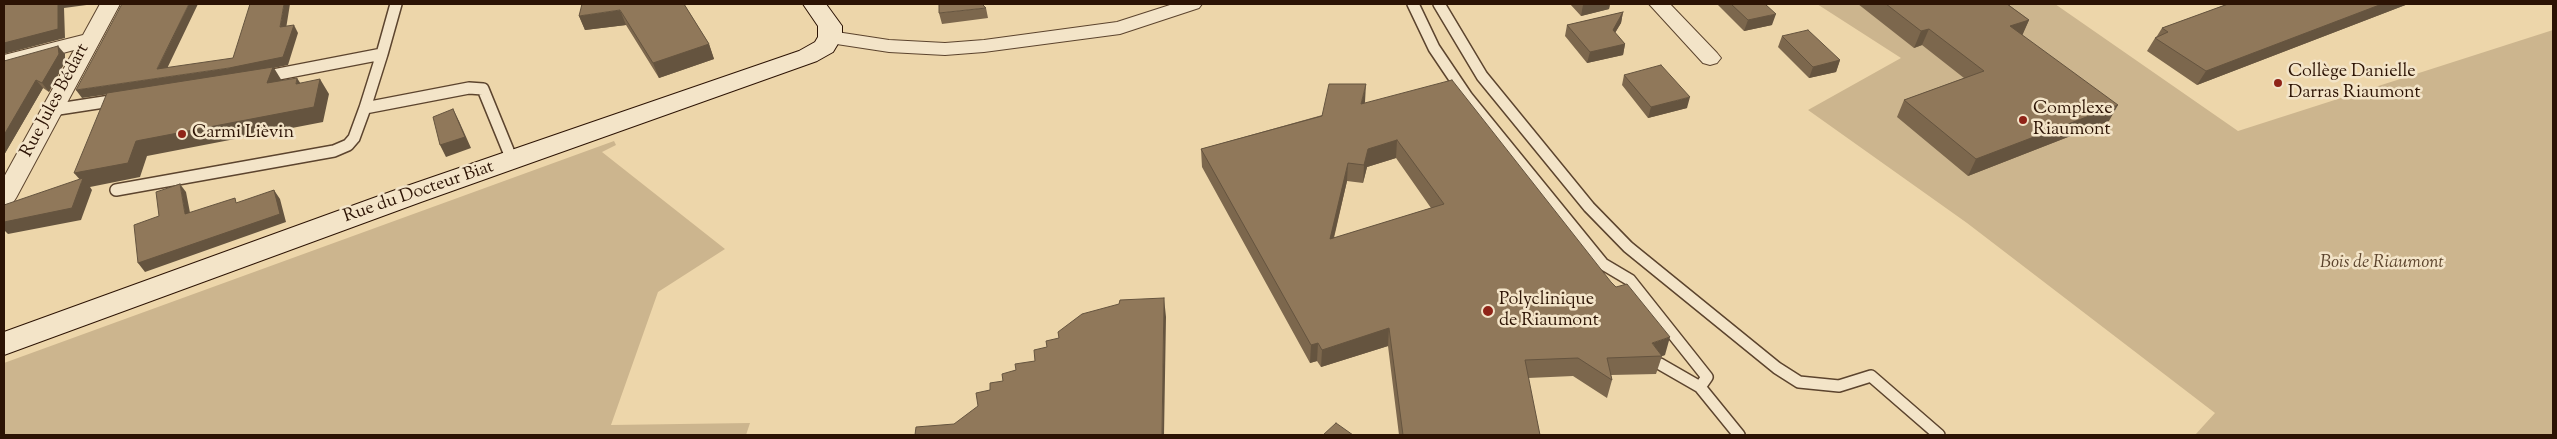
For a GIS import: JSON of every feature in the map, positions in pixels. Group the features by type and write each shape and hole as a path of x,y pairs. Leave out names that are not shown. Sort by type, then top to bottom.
{"street":[{"name":"Rue Jules Bédart","path":"7,204 52,110 110,4"},
{"path":"814,4 830,26 830,38 889,46 945,49 984,46 1120,28 1192,4"},
{"path":"1659,4 1710,58"},
{"name":"Rue du Docteur Biat","path":"4,344 512,160 808,56 824,47 830,38"},
{"path":"4,62 89,40"}],"lane":[{"path":"116,190 334,151 348,145 354,138 365,108 396,4"},
{"path":"1413,4 1428,38 1467,97 1603,264 1630,280 1707,377 1700,387"},
{"path":"1439,4 1482,76 1589,208 1628,247 1776,368 1798,382 1839,386 1871,376 1939,435"},
{"path":"255,79 382,54"},
{"path":"365,108 469,88 483,89 512,160"},
{"path":"52,110 111,105 129,99"},
{"path":"1603,264 1606,283"},
{"path":"1660,364 1700,387 1739,435"}],"green space":[{"name":"Bois de Riaumont","path":"1817,4 2055,4 2238,131 2553,30 2553,435 2195,435 2215,413 1967,223 1808,110 1901,58"},
{"path":"614,141 616,145 602,152 725,249 658,292 611,425 750,423 746,435 4,435 4,363"}],"building":[{"path":"4,4 58,4 58,29 4,43"},
{"path":"122,4 189,4 157,69 233,58 250,4 284,4 280,27 294,25 283,57 229,68 76,90"},
{"path":"582,4 684,4 709,44 653,63 620,10 579,16"},
{"path":"939,4 982,4 986,8 939,13"},
{"path":"1731,4 1765,4 1776,14 1748,20"},
{"path":"1886,4 2007,4 2029,20 2010,26 2118,105 1976,159 1904,100 1984,71 1929,29 1921,31"},
{"path":"2228,4 2382,4 2206,71 2155,38 2168,32 2162,28"},
{"path":"1623,12 1613,30 1625,44 1590,52 1567,25"},
{"path":"1808,30 1840,60 1813,67 1782,36"},
{"path":"58,46 59,54 42,83 36,80 4,135 4,61"},
{"path":"1661,65 1690,97 1651,107 1624,75"},
{"path":"273,67 267,83 297,78 296,84 320,79 314,107 136,141 128,163 74,173 107,93"},
{"name":"Polyclinique de Riaumont","path":"1452,80 1611,282 1616,287 1627,284 1670,337 1652,343 1662,356 1607,358 1612,380 1578,358 1525,360 1540,435 1403,435 1389,328 1322,350 1318,343 1311,345 1201,149 1322,116 1329,84 1366,84 1361,104","holes":["1397,140 1444,204 1330,239 1348,163 1364,165 1368,149"]},
{"path":"453,109 465,137 440,145 433,117"},
{"path":"83,178 72,208 4,222 4,205"},
{"path":"180,184 185,214 235,198 236,203 274,190 280,214 138,263 134,225 159,216 156,192"},
{"path":"1164,298 1162,435 915,435 916,427 954,424 978,406 976,393 990,390 990,383 1003,381 1002,374 1016,370 1015,364 1035,361 1034,350 1047,347 1046,341 1059,338 1058,332 1082,314 1119,304 1120,300"},
{"path":"1336,423 1353,435 1323,435"}],"place":[{"name":"Collège Danielle Darras Riaumont","path":"2278,83"},
{"name":"Complexe Riaumont","path":"2023,120"},
{"name":"Carmi Lièvin","path":"182,134"},
{"name":"Polyclinique de Riaumont","path":"1488,311"}]}
